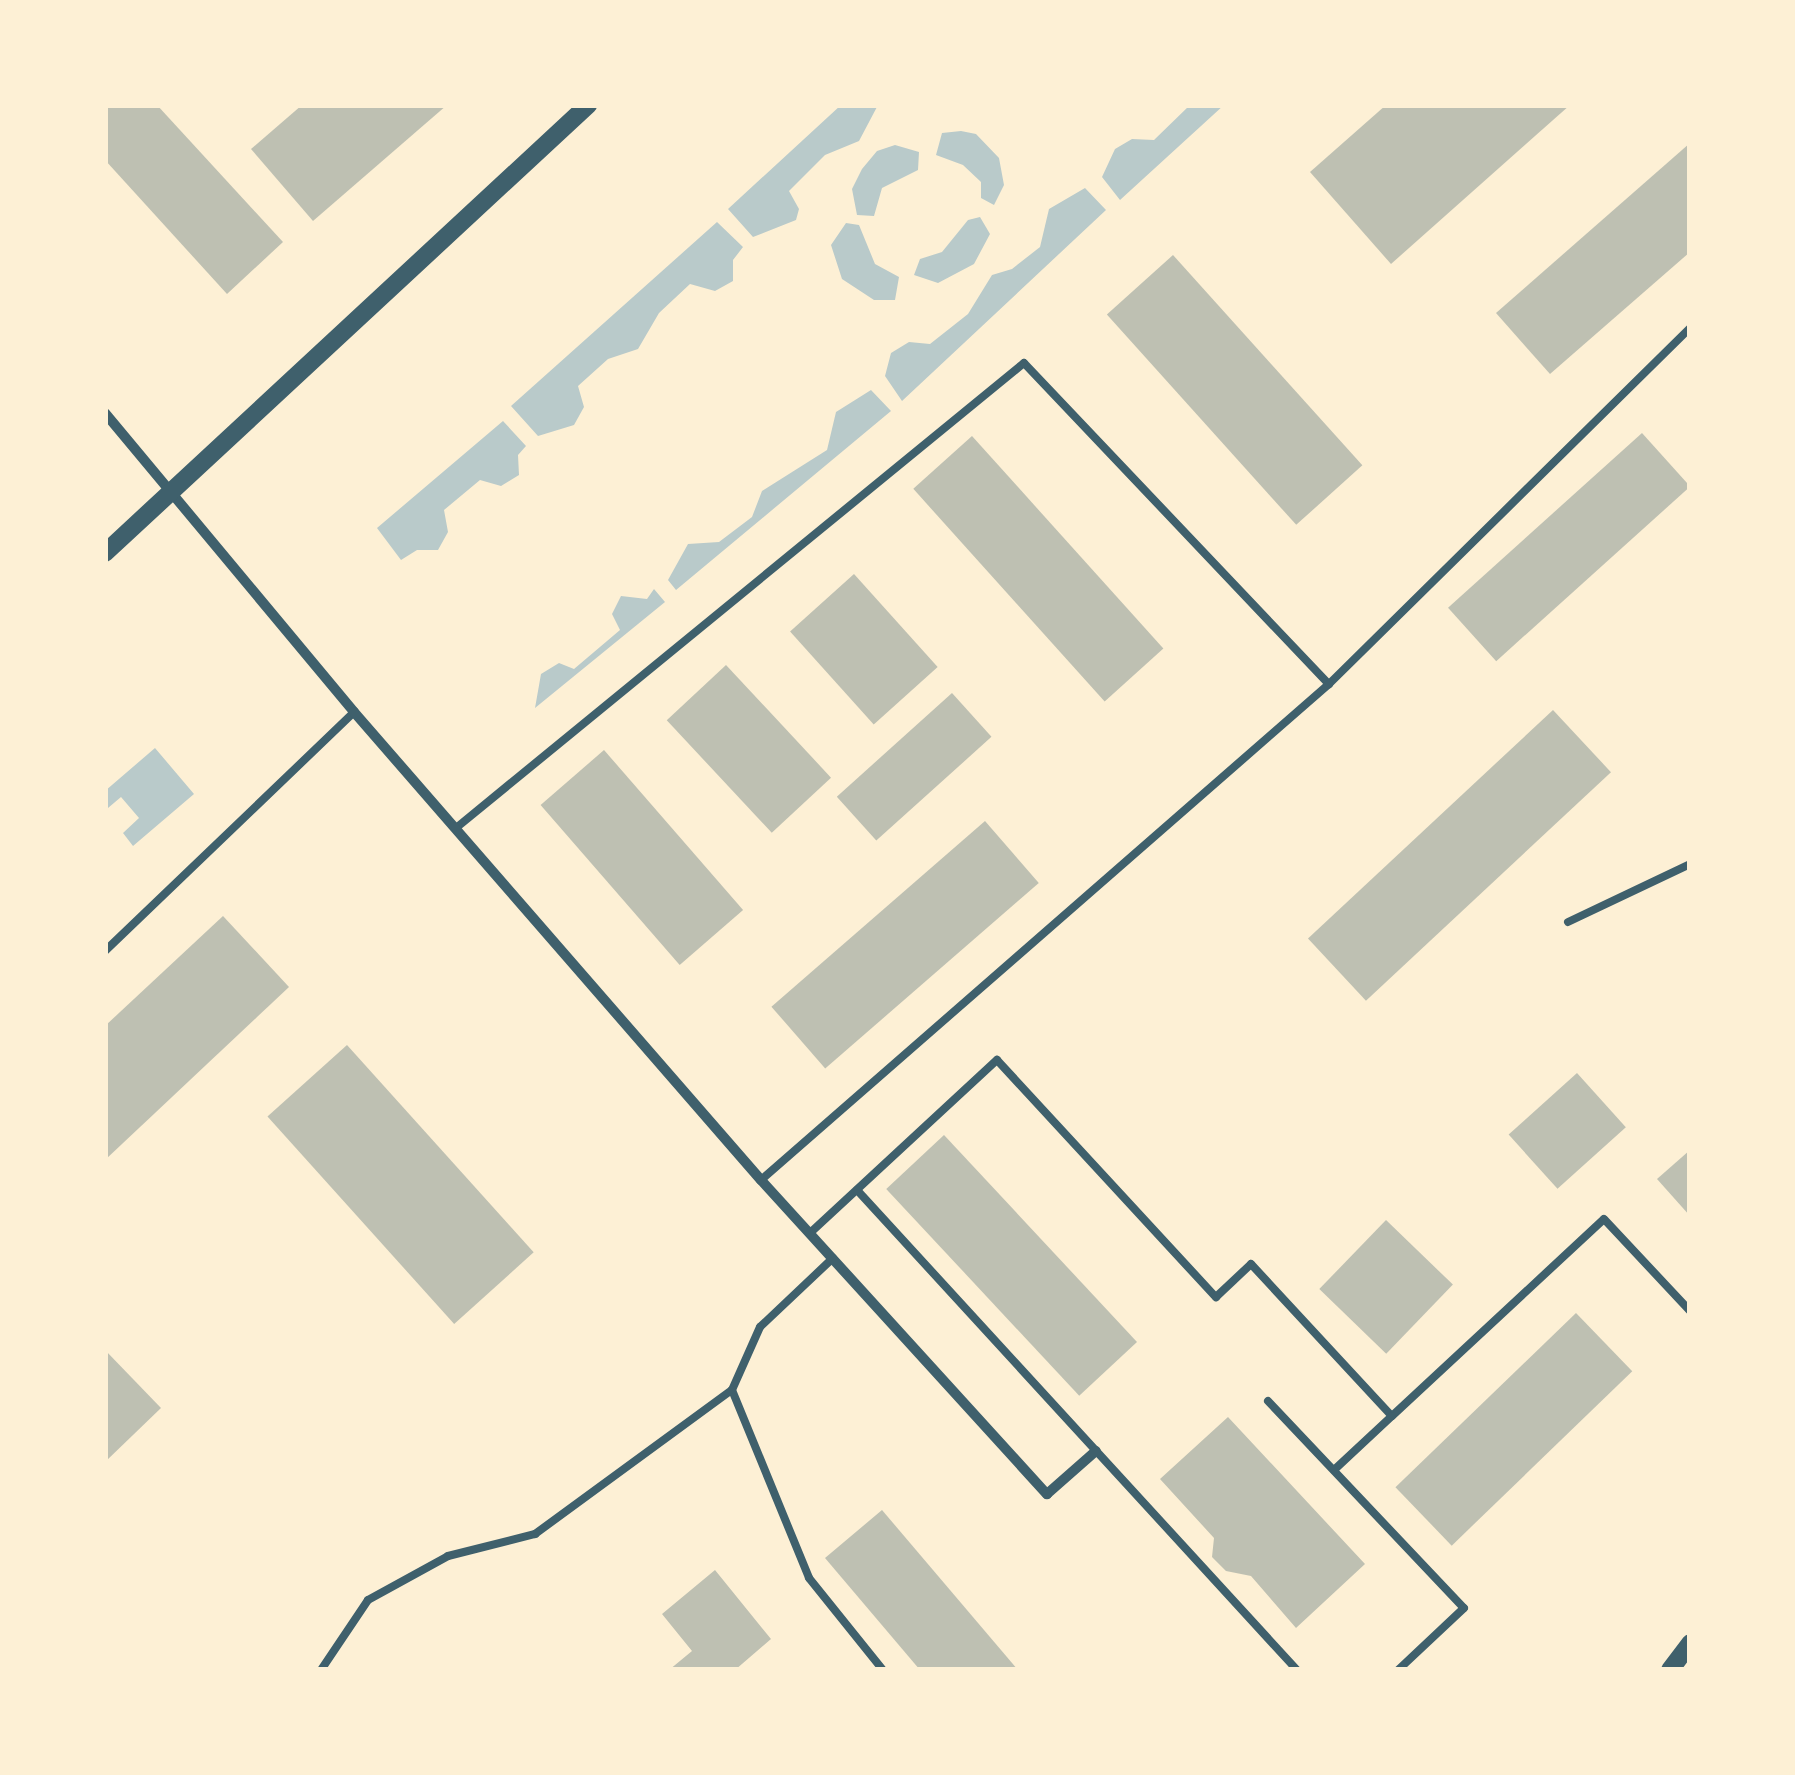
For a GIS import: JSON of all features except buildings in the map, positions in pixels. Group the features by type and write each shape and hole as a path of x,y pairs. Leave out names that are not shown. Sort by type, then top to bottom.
{"street":[{"path":"105,552 175,490 228,433 588,105"},
{"path":"105,413 175,490 354,712 761,1180 1047,1494 1096,1452"},
{"path":"1670,1670 1690,1643"}],"lane":[{"path":"761,1180 1329,684 1690,328"},
{"path":"456,828 1024,363 1329,684"},
{"path":"105,952 354,712"},
{"path":"1568,922 1690,864"},
{"path":"810,1233 997,1060 1216,1297 1251,1264 1392,1416"},
{"path":"856,1190 1297,1670"},
{"path":"1334,1470 1604,1219 1690,1311"},
{"path":"322,1670 368,1600 448,1556 534,1534 732,1390 760,1327 833,1258"},
{"path":"732,1390 808,1578 883,1670"},
{"path":"1268,1401 1464,1608 1398,1670"}],"shaded area":[{"path":"841,105 878,105 859,141 825,155 789,191 799,209 796,220 753,237 728,209"},
{"path":"1190,105 1224,105 1120,200 1102,177 1115,149 1132,139 1154,140"},
{"path":"942,133 976,134 999,158 1004,185 994,205 981,198 981,182 963,165 936,155"},
{"path":"895,145 919,152 918,170 882,188 874,216 857,215 852,189 862,169 877,151"},
{"path":"1085,188 1106,210 902,401 885,376 891,353 909,342 930,344 968,314 992,275 1012,269 1040,247 1049,209"},
{"path":"980,217 990,234 974,264 938,283 914,275 920,259 942,252 968,220"},
{"path":"717,222 743,247 733,260 733,281 715,291 690,284 659,313 638,349 608,359 578,386 584,407 574,425 538,436 511,406"},
{"path":"846,223 859,225 875,264 899,277 895,300 874,300 842,279 831,245"},
{"path":"871,390 891,411 676,590 668,580 688,544 719,542 752,517 762,491 827,450 836,412"},
{"path":"503,421 526,446 518,455 519,475 501,486 480,480 444,510 448,532 438,550 417,550 401,560 377,528"},
{"path":"654,589 665,602 535,708 541,674 559,663 574,669 620,630 612,614 621,596 647,599"},
{"path":"155,748 194,794 133,846 123,833 139,818 121,797 108,808 105,791"}]}
